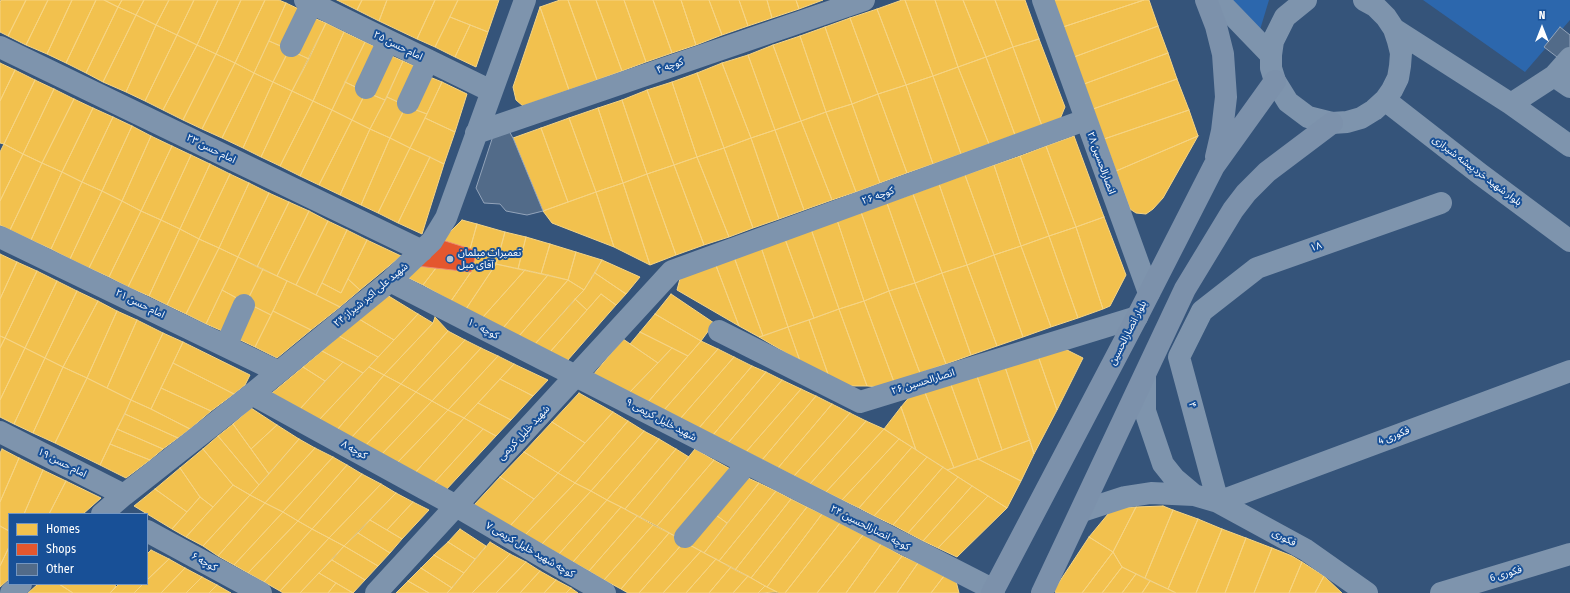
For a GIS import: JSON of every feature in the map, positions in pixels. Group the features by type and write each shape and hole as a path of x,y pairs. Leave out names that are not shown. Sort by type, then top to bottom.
{"main road":[{"path":"1206,0 1216,26 1223,54 1226,97 1222,131 1214,166"},
{"name":"بلوار انصارالحسین","path":"993,592 1214,166 1275,81"},
{"path":"1042,593 1082,511 1145,376 1157,346 1185,289 1242,198 1267,172 1332,123"}],"street":[{"name":"شهید علی اکبر شیراز ۲۴","path":"112,508 390,282 432,241 446,218 525,0"},
{"name":"کوچه ۴","path":"476,133 864,0"},
{"name":"انصارالحسین ۲۸","path":"1043,0 1056,33 1085,120 1149,293"},
{"path":"1218,0 1271,55"},
{"path":"1306,0 1285,17 1273,41 1271,68 1275,81 1288,102 1308,117 1332,123 1347,122 1361,118 1374,110 1385,100 1398,78 1401,53 1394,29 1386,17 1375,6 1364,0"},
{"name":"امام حسن ۲۵","path":"308,2 491,91"},
{"path":"290,46 308,2"},
{"path":"1394,29 1511,104 1570,146"},
{"path":"366,88 388,41"},
{"name":"امام حسن ۲۳","path":"0,47 422,251"},
{"path":"1511,104 1562,82 1570,58"},
{"path":"408,103 428,60"},
{"name":"بلوار شهید خردپیشه شیرازی","path":"1385,100 1480,174 1570,241"},
{"name":"کوچه ۲۶","path":"672,271 1085,120"},
{"name":"۱۸","path":"1202,311 1257,268 1441,202"},
{"name":"امام حسن ۲۱","path":"0,237 279,372"},
{"name":"شهید خلیل کریمی","path":"376,593 672,271"},
{"name":"کوچه ۱۰","path":"390,282 576,376"},
{"path":"226,346 244,306"},
{"name":"۴","path":"1202,311 1179,357 1218,502"},
{"name":"انصارالحسین ۲۶","path":"718,331 860,402 1137,317"},
{"name":"فکوری 4","path":"1218,502 1570,370"},
{"name":"شهید خلیل کریمی ۹","path":"576,376 746,465"},
{"name":"فکوری","path":"1145,376 1145,411 1163,464 1175,479 1194,495"},
{"name":"کوچه ۸","path":"252,394 456,506"},
{"name":"امام حسن ۱۹","path":"0,432 112,508"},
{"path":"685,537 746,465"},
{"name":"کوچه انصارالحسین ۲۴","path":"746,465 993,592"},
{"name":"فکوری","path":"1082,511 1125,497 1151,493 1194,495 1218,502 1306,550 1367,593"},
{"name":"کوچه شهید خلیل کریمی ۷","path":"456,506 605,593"},
{"name":"کوچه ۶","path":"148,532 261,593"},
{"name":"فکوری 6","path":"1442,593 1570,554"},
{"path":"11,593 20,585"}],"shaded area":[{"path":"1230,0 1269,0 1259,33"},
{"path":"1423,0 1570,0 1570,20 1525,72"}],"building: Homes":[{"path":"1,0 26,0 8,36 0,32"},
{"path":"26,0 48,0 26,45 8,36"},
{"path":"48,0 72,0 47,54 26,45"},
{"path":"72,0 96,0 66,63 47,54"},
{"path":"96,0 104,0 118,7 86,73 66,63"},
{"path":"104,0 122,0 118,7"},
{"path":"122,0 144,0 136,15 118,7"},
{"path":"144,0 169,0 156,25 136,15"},
{"path":"169,0 194,0 177,35 156,25"},
{"path":"194,0 218,0 197,45 177,35"},
{"path":"218,0 241,0 216,54 197,45"},
{"path":"241,0 265,0 235,63 216,54"},
{"path":"265,0 279,0 286,3 254,73 235,63"},
{"path":"337,0 362,0 357,10"},
{"path":"362,0 387,0 379,21 357,10"},
{"path":"387,0 435,0 417,39 379,21"},
{"path":"435,0 458,0 435,47 417,39"},
{"path":"458,0 499,0 488,32 450,17"},
{"path":"560,0 568,0 597,80 569,90 540,7"},
{"path":"568,0 596,0 622,71 597,80"},
{"path":"596,0 624,0 646,62 622,71"},
{"path":"624,0 653,0 672,53 646,62"},
{"path":"653,0 681,0 696,45 672,53"},
{"path":"681,0 709,0 722,35 696,45"},
{"path":"709,0 739,0 748,26 722,35"},
{"path":"739,0 767,0 772,18 748,26"},
{"path":"767,0 796,0 799,9 772,18"},
{"path":"796,0 823,0 799,9"},
{"path":"905,0 933,76 906,85 877,9"},
{"path":"905,0 935,0 958,67 933,76"},
{"path":"935,0 963,0 986,57 958,67"},
{"path":"963,0 995,0 1013,47 986,57"},
{"path":"995,0 1025,0 1039,39 1013,47"},
{"path":"1053,0 1144,0 1063,27"},
{"path":"1144,0 1149,0 1158,26 1074,57 1063,27"},
{"path":"286,3 303,11 286,48 269,41"},
{"path":"118,7 136,15 103,82 86,73"},
{"path":"540,7 569,90 523,106 516,100 513,87"},
{"path":"877,9 906,85 878,94 850,18"},
{"path":"136,15 156,25 126,92 103,82"},
{"path":"309,16 326,23 309,59 292,51"},
{"path":"450,17 470,25 455,57 435,47"},
{"path":"850,18 878,94 852,104 825,27"},
{"path":"326,23 344,32 313,101 292,91"},
{"path":"156,25 177,35 145,101 126,92"},
{"path":"470,25 488,32 476,67 455,57"},
{"path":"1158,26 1168,53 1084,84 1074,57"},
{"path":"825,27 852,104 826,112 800,36"},
{"path":"344,32 365,42 332,110 313,101"},
{"path":"177,35 197,45 163,110 145,101"},
{"path":"800,36 826,112 801,121 773,45"},
{"path":"1039,39 1065,107 1060,119 1042,126 1013,47"},
{"path":"269,41 289,50 273,82 254,73"},
{"path":"365,42 380,49 362,90 345,82"},
{"path":"197,45 216,54 183,120 163,110"},
{"path":"773,45 801,121 775,130 748,55"},
{"path":"1013,47 1042,126 1015,135 986,57"},
{"path":"289,50 309,59 292,91 273,82"},
{"path":"1168,53 1177,79 1093,109 1084,84"},
{"path":"216,54 235,63 202,129 183,120"},
{"path":"387,54 403,61 385,100 370,94"},
{"path":"748,55 775,130 751,138 722,63"},
{"path":"986,57 1015,135 989,144 958,67"},
{"path":"403,61 419,68 403,104 387,97"},
{"path":"0,63 15,70 0,101"},
{"path":"235,63 254,73 222,138 202,129"},
{"path":"722,63 751,138 724,148 697,73"},
{"path":"958,67 989,144 961,154 933,76"},
{"path":"15,70 35,80 4,144 0,143 0,101"},
{"path":"254,73 273,82 243,148 222,138"},
{"path":"697,73 724,148 697,157 672,82"},
{"path":"425,75 442,82 427,114 410,108"},
{"path":"933,76 961,154 933,164 906,85"},
{"path":"1177,79 1189,110 1104,139 1093,109"},
{"path":"35,80 54,89 23,154 4,144"},
{"path":"273,82 292,91 261,157 243,148"},
{"path":"345,82 366,92 352,120 332,110"},
{"path":"442,82 467,94 455,132 425,118"},
{"path":"672,82 697,157 674,165 647,90"},
{"path":"906,85 933,164 907,173 878,94"},
{"path":"54,89 74,99 42,163 23,154"},
{"path":"647,90 674,165 647,174 622,100"},
{"path":"292,91 313,101 280,166 261,157"},
{"path":"366,92 385,100 370,129 352,120"},
{"path":"878,94 907,173 880,183 852,104"},
{"path":"387,97 406,106 390,138 370,129"},
{"path":"74,99 93,108 62,172 42,163"},
{"path":"622,100 647,174 623,183 598,108"},
{"path":"313,101 332,110 300,176 280,166"},
{"path":"852,104 880,183 856,192 826,112"},
{"path":"406,106 427,114 410,148 390,138"},
{"path":"93,108 113,117 82,182 62,172"},
{"path":"598,108 623,183 596,192 569,118"},
{"path":"332,110 352,120 319,185 300,176"},
{"path":"1189,110 1198,136 1116,171 1104,139"},
{"path":"826,112 856,192 832,200 801,121"},
{"path":"113,117 132,126 102,191 82,182"},
{"path":"425,118 455,132 444,164 410,148"},
{"path":"569,118 596,192 568,202 541,128"},
{"path":"352,120 370,129 340,195 319,185"},
{"path":"801,121 832,200 804,210 775,130"},
{"path":"132,126 151,136 122,201 102,191"},
{"path":"541,128 568,202 543,211 513,138"},
{"path":"370,129 390,138 361,205 340,195"},
{"path":"775,130 804,210 779,219 751,138"},
{"path":"151,136 172,146 141,211 122,201"},
{"path":"1074,136 1104,217 1076,227 1046,146"},
{"path":"1198,136 1163,198 1153,209 1146,214 1136,213 1130,209 1116,171"},
{"path":"390,138 410,148 378,213 361,205"},
{"path":"751,138 779,219 753,228 724,148"},
{"path":"4,144 23,154 0,201 0,152"},
{"path":"172,146 191,155 161,220 141,211"},
{"path":"1046,146 1076,227 1049,236 1020,156"},
{"path":"410,148 430,157 398,223 378,213"},
{"path":"724,148 753,228 729,237 697,157"},
{"path":"23,154 42,163 10,230 0,225 0,201"},
{"path":"191,155 210,164 180,229 161,220"},
{"path":"1020,156 1049,236 1021,246 994,165"},
{"path":"430,157 444,164 422,234 398,223"},
{"path":"697,157 729,237 704,245 674,165"},
{"path":"42,163 62,172 31,240 10,230"},
{"path":"210,164 230,174 199,239 180,229"},
{"path":"674,165 704,245 676,255 647,174"},
{"path":"994,165 1021,246 994,255 965,175"},
{"path":"62,172 82,182 51,249 31,240"},
{"path":"230,174 249,183 219,248 199,239"},
{"path":"647,174 676,255 650,265 623,183"},
{"path":"965,175 994,255 967,265 939,184"},
{"path":"82,182 102,191 70,259 51,249"},
{"path":"249,183 269,193 238,257 219,248"},
{"path":"623,183 650,265 614,247 596,192"},
{"path":"939,184 967,265 942,273 913,194"},
{"path":"102,191 122,201 89,268 70,259"},
{"path":"596,192 614,247 552,223 543,211"},
{"path":"269,193 289,202 257,267 238,257"},
{"path":"913,194 942,273 915,283 887,203"},
{"path":"122,201 141,211 109,277 89,268"},
{"path":"289,202 309,211 277,276 257,267"},
{"path":"887,203 915,283 889,291 861,212"},
{"path":"141,211 161,220 128,287 109,277"},
{"path":"309,211 328,221 296,285 277,276"},
{"path":"861,212 889,291 864,301 837,220"},
{"path":"1104,217 1126,275 1110,306 1103,309 1076,227"},
{"path":"161,220 180,229 149,296 128,287"},
{"path":"462,220 477,224 470,249 442,240"},
{"path":"837,220 864,301 839,309 811,229"},
{"path":"328,221 347,230 316,295 296,285"},
{"path":"477,224 505,232 498,258 470,249"},
{"path":"1076,227 1103,309 1078,318 1049,236"},
{"path":"180,229 199,239 167,305 149,296"},
{"path":"811,229 839,309 814,318 785,239"},
{"path":"347,230 367,240 341,293 322,283"},
{"path":"505,232 526,237 518,269 496,264"},
{"path":"1049,236 1078,318 1051,327 1021,246"},
{"path":"526,237 550,244 541,274 518,269"},
{"path":"199,239 219,248 186,314 167,305"},
{"path":"785,239 814,318 788,327 761,247"},
{"path":"367,240 401,256 360,290 348,279"},
{"path":"550,244 576,252 568,280 541,274"},
{"path":"1021,246 1051,327 1023,337 994,255"},
{"path":"761,247 788,327 763,336 734,257"},
{"path":"219,248 238,257 206,324 186,314"},
{"path":"477,251 498,258 496,264 466,309 451,301 471,272"},
{"path":"576,252 602,260 584,290 568,280"},
{"path":"0,254 17,262 0,299"},
{"path":"994,255 1023,337 997,346 967,265"},
{"path":"238,257 263,269 246,303 222,290"},
{"path":"734,257 763,336 759,337 739,326 715,263"},
{"path":"602,260 640,277 626,294 595,273"},
{"path":"17,262 37,271 5,338 0,336 0,299"},
{"path":"715,263 739,326 677,290 681,275"},
{"path":"496,264 525,270 483,317 466,309"},
{"path":"967,265 997,346 971,355 942,273"},
{"path":"417,266 436,268 423,285 406,277"},
{"path":"436,268 471,272 451,301 423,285"},
{"path":"263,269 287,281 271,315 246,303"},
{"path":"525,270 548,275 503,328 483,317"},
{"path":"37,271 57,281 25,348 5,338"},
{"path":"595,273 626,294 616,305 601,294 587,310 575,299 584,290"},
{"path":"942,273 971,355 946,364 915,283"},
{"path":"548,275 568,280 519,336 503,328"},
{"path":"348,279 360,290 340,307 316,295 322,283 341,293"},
{"path":"568,280 584,290 535,344 519,336"},
{"path":"57,281 77,291 45,358 25,348"},
{"path":"287,281 340,307 311,330 273,311"},
{"path":"915,283 946,364 920,373 889,291"},
{"path":"222,290 242,301 227,333 206,324"},
{"path":"77,291 98,301 63,367 45,358"},
{"path":"889,291 920,373 894,382 864,301"},
{"path":"601,294 616,305 567,361 550,352"},
{"path":"671,294 714,323 701,341 655,314"},
{"path":"387,295 418,314 394,340 359,319"},
{"path":"575,299 587,310 550,352 535,344"},
{"path":"98,301 117,311 87,378 63,367"},
{"path":"864,301 894,382 881,387 867,386 839,309"},
{"path":"250,304 271,315 255,347 234,337"},
{"path":"839,309 867,386 844,386 829,377 809,320"},
{"path":"117,311 137,320 107,388 87,378"},
{"path":"273,311 311,330 277,358 255,347"},
{"path":"418,314 433,323 384,375 369,367"},
{"path":"655,314 701,341 688,356 640,332"},
{"path":"435,317 448,331 401,384 384,375 433,323"},
{"path":"359,319 394,340 378,357 339,336"},
{"path":"137,320 163,333 131,400 107,388"},
{"path":"809,320 829,377 800,361 788,327"},
{"path":"788,327 800,361 759,337"},
{"path":"448,331 465,340 416,392 401,384"},
{"path":"640,332 672,348 658,363 630,344"},
{"path":"163,333 183,342 151,409 131,400"},
{"path":"0,336 5,338 0,348"},
{"path":"339,336 378,357 363,373 322,351"},
{"path":"5,338 25,348 0,400 0,348"},
{"path":"623,339 658,363 629,393 593,375"},
{"path":"465,340 481,348 432,401 416,392"},
{"path":"701,341 718,349 664,410 648,402"},
{"path":"183,342 250,375 245,385 234,394 173,363"},
{"path":"1059,346 1083,358 1057,410 1037,353"},
{"path":"25,348 45,358 14,424 0,417 0,400"},
{"path":"481,348 498,356 448,410 432,401"},
{"path":"672,348 688,356 648,402 629,393"},
{"path":"718,349 734,357 680,419 664,410"},
{"path":"322,351 343,362 325,381 303,367"},
{"path":"1037,353 1057,410 1034,454 1004,364"},
{"path":"498,356 514,364 464,418 448,410"},
{"path":"734,357 752,366 699,428 680,419"},
{"path":"45,358 63,367 33,433 14,424"},
{"path":"343,362 363,373 319,420 300,409"},
{"path":"173,363 234,394 211,411 161,388"},
{"path":"514,364 548,380 533,396 500,379"},
{"path":"1004,364 1030,440 1002,450 976,373"},
{"path":"752,366 766,372 713,435 699,428"},
{"path":"63,367 87,378 55,443 33,433"},
{"path":"303,367 325,381 300,409 272,393"},
{"path":"369,367 384,375 337,430 319,420"},
{"path":"766,372 782,380 728,443 713,435"},
{"path":"976,373 1002,450 978,459 950,382"},
{"path":"384,375 401,384 351,438 337,430"},
{"path":"87,378 131,400 100,465 55,443"},
{"path":"500,379 533,396 511,420 478,403"},
{"path":"782,380 801,389 746,452 728,443"},
{"path":"950,382 978,459 954,468 924,390"},
{"path":"401,384 416,392 365,446 351,438"},
{"path":"161,388 211,411 190,429 151,409"},
{"path":"801,389 816,396 762,460 746,452"},
{"path":"924,390 954,468 947,470 916,450 901,407 911,395"},
{"path":"416,392 432,401 381,455 365,446"},
{"path":"579,393 613,412 585,443 552,422"},
{"path":"816,396 832,404 778,468 762,460"},
{"path":"131,400 190,429 178,438 125,414"},
{"path":"432,401 448,410 396,464 381,455"},
{"path":"478,403 511,420 496,436 464,418"},
{"path":"832,404 850,413 794,476 778,468"},
{"path":"901,407 916,450 884,429"},
{"path":"251,408 277,425 251,449 233,424"},
{"path":"448,410 464,418 414,474 396,464"},
{"path":"613,412 628,421 575,483 558,473"},
{"path":"850,413 866,421 810,484 794,476"},
{"path":"125,414 178,438 163,449 117,429"},
{"path":"464,418 483,429 433,484 414,474"},
{"path":"628,421 644,431 591,491 575,483"},
{"path":"866,421 884,429 826,492 810,484"},
{"path":"552,422 585,443 558,473 524,452"},
{"path":"233,424 269,474 259,485 218,436"},
{"path":"277,425 299,439 269,474 251,449"},
{"path":"117,429 163,449 150,460 110,444"},
{"path":"483,429 496,436 445,491 433,484"},
{"path":"884,429 899,439 842,500 826,492"},
{"path":"644,431 659,439 607,500 591,491"},
{"path":"218,436 259,485 250,495 233,485 203,449"},
{"path":"299,439 315,448 265,503 250,495"},
{"path":"659,439 676,449 625,509 607,500"},
{"path":"899,439 912,447 859,508 842,500"},
{"path":"1030,440 1034,454 1021,481 978,459"},
{"path":"110,444 150,460 126,478 100,465"},
{"path":"912,447 927,457 874,516 859,508"},
{"path":"315,448 333,457 283,512 265,503"},
{"path":"2,449 19,458 0,502 0,453"},
{"path":"203,449 233,485 213,507 200,497 180,468"},
{"path":"676,449 689,457 640,517 625,509"},
{"path":"695,449 714,460 657,526 640,517"},
{"path":"524,452 558,473 534,499 500,477"},
{"path":"333,457 347,465 298,521 283,512"},
{"path":"927,457 943,467 893,525 874,516"},
{"path":"19,458 43,470 24,513 8,513 8,530 0,526 0,502"},
{"path":"978,459 1021,481 1007,508 947,470"},
{"path":"714,460 734,471 677,537 657,526"},
{"path":"347,465 362,474 312,529 298,521"},
{"path":"943,467 958,477 908,533 893,525"},
{"path":"180,468 200,497 187,512 155,489"},
{"path":"43,470 66,481 50,513 24,513"},
{"path":"558,473 575,483 525,535 510,526"},
{"path":"362,474 381,484 329,538 312,529"},
{"path":"500,477 534,499 510,526 474,505"},
{"path":"746,477 759,483 727,523 713,513"},
{"path":"958,477 972,486 923,541 908,533"},
{"path":"66,481 101,498 84,513 50,513"},
{"path":"575,483 591,491 542,544 525,535"},
{"path":"759,483 776,491 719,561 704,553"},
{"path":"381,484 396,493 344,546 329,538"},
{"path":"233,485 250,495 203,546 186,537"},
{"path":"972,486 988,496 938,548 923,541"},
{"path":"155,489 187,512 172,529 148,514 148,513 134,506"},
{"path":"591,491 607,500 559,554 542,544"},
{"path":"776,491 791,499 735,570 719,561"},
{"path":"396,493 413,502 387,530 370,520"},
{"path":"250,495 265,503 218,556 203,546"},
{"path":"988,496 1007,508 957,557 938,548"},
{"path":"200,497 213,507 186,537 172,529"},
{"path":"791,499 807,507 751,578 735,570"},
{"path":"607,500 621,507 573,562 559,554"},
{"path":"413,502 429,510 402,539 387,530"},
{"path":"265,503 283,512 234,565 218,556"},
{"path":"1163,506 1173,510 1145,578 1122,567 1113,552 1136,507"},
{"path":"621,507 637,516 589,571 573,562"},
{"path":"807,507 822,514 767,587 751,578"},
{"path":"1136,507 1113,552 1089,537 1113,508"},
{"path":"1173,510 1198,519 1168,589 1145,578"},
{"path":"283,512 298,521 248,573 234,565"},
{"path":"713,513 727,523 704,553 686,543"},
{"path":"822,514 840,523 785,593 779,593 767,587"},
{"path":"637,516 653,525 604,580 589,571"},
{"path":"1198,519 1222,529 1196,593 1176,593 1168,589"},
{"path":"370,520 402,539 390,553 358,533"},
{"path":"298,521 312,529 264,582 248,573"},
{"path":"840,523 863,535 817,593 785,593"},
{"path":"653,525 669,533 621,589 604,580"},
{"path":"0,526 8,530 8,549 0,566"},
{"path":"312,529 329,538 280,591 264,582"},
{"path":"460,529 486,546 475,559 448,542"},
{"path":"1222,529 1246,538 1225,593 1196,593"},
{"path":"358,533 390,553 378,566 344,546"},
{"path":"669,533 684,542 639,593 628,593 621,589"},
{"path":"863,535 881,544 846,593 817,593"},
{"path":"1089,537 1113,552 1082,593 1056,593 1054,590"},
{"path":"329,538 344,546 300,593 283,593 280,591"},
{"path":"1246,538 1272,548 1254,593 1225,593"},
{"path":"448,542 475,559 464,573 434,555"},
{"path":"490,542 510,554 472,593 447,593"},
{"path":"684,542 701,551 663,593 639,593"},
{"path":"881,544 902,556 874,593 846,593"},
{"path":"344,546 378,566 365,580 332,560"},
{"path":"1272,548 1292,556 1302,562 1289,593 1254,593"},
{"path":"8,549 8,580 0,587 0,566"},
{"path":"151,550 169,559 148,579 148,553"},
{"path":"701,551 716,559 686,593 663,593"},
{"path":"1113,552 1122,567 1102,593 1082,593"},
{"path":"510,554 526,562 496,593 472,593"},
{"path":"434,555 464,573 452,588 421,568"},
{"path":"902,556 918,563 897,593 874,593"},
{"path":"169,559 185,568 161,593 134,593 142,585 148,585 148,579"},
{"path":"716,559 731,567 709,593 686,593"},
{"path":"332,560 365,580 353,593 319,573"},
{"path":"526,562 540,571 520,593 496,593"},
{"path":"1302,562 1324,576 1315,593 1289,593"},
{"path":"918,563 944,576 931,593 897,593"},
{"path":"731,567 748,576 733,593 709,593"},
{"path":"1122,567 1136,574 1122,593 1102,593"},
{"path":"185,568 202,577 186,593 161,593"},
{"path":"421,568 452,588 447,593 429,593 408,581"},
{"path":"540,571 556,580 544,593 520,593"},
{"path":"319,573 336,583 328,593 300,593"},
{"path":"1136,574 1150,581 1142,593 1122,593"},
{"path":"748,576 765,586 758,593 733,593"},
{"path":"944,576 956,581 959,593 931,593"},
{"path":"1324,576 1342,593 1315,593"},
{"path":"202,577 217,585 209,593 186,593"},
{"path":"556,580 571,588 566,593 544,593"},
{"path":"408,581 429,593 396,593"},
{"path":"1150,581 1168,589 1176,593 1142,593"},
{"path":"336,583 353,593 328,593"},
{"path":"37,585 61,585 73,593 28,593"},
{"path":"61,585 116,586 110,593 73,593"},
{"path":"118,585 142,585 134,593 110,593"},
{"path":"217,585 231,593 209,593"},
{"path":"765,586 777,592 758,593"},
{"path":"571,588 578,593 566,593"}],"building: Shops":[{"name":"تعمیرات مبلمان آقای مبل","path":"442,240 477,251 471,272 417,266"}],"building: Other":[{"path":"1560,27 1570,35 1570,67 1544,47"},
{"path":"509,131 543,211 527,215 506,211 500,204 484,203 476,188 493,136"}],"place":[{"name":"تعمیرات مبلمان آقای مبل","path":"450,259"}]}
